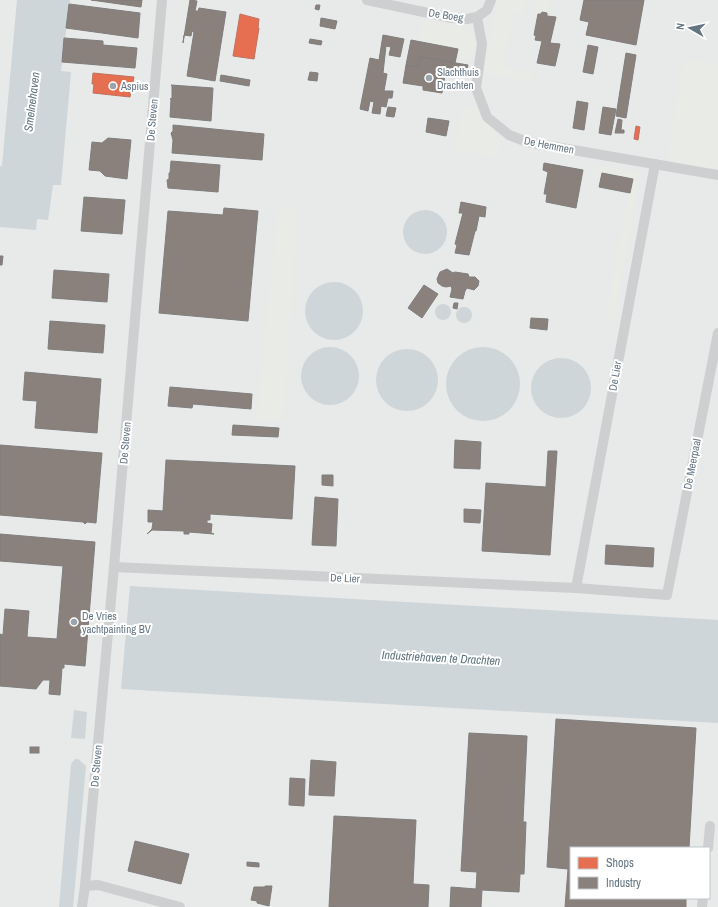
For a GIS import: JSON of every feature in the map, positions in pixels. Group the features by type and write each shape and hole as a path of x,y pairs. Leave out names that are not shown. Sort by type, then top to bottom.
{"street":[{"name":"De Steven","path":"82,907 86,886 162,0"},
{"name":"De Boeg","path":"367,0 452,18 467,19 477,17"},
{"path":"477,17 487,10 491,0"},
{"name":"De Hemmen","path":"477,17 482,44 476,88 487,117 509,135 527,142 718,175"},
{"name":"De Lier","path":"576,588 654,164"},
{"name":"De Meerpaal","path":"667,595 718,333"},
{"name":"De Lier","path":"114,567 576,588 667,595"},
{"path":"708,847 710,826"},
{"path":"86,886 98,885 180,907"}],"shaded area":[{"path":"0,0 718,0 718,907 0,907"},
{"path":"497,0 526,0 524,14 513,14 504,63 507,69 531,73 531,82 484,73"},
{"path":"538,0 550,0 547,14 536,12"},
{"path":"423,19 470,30 476,41 472,59 417,49"},
{"path":"683,59 718,64 718,173 667,164"},
{"path":"464,105 478,109 489,125 498,133 497,136 500,138 497,158 455,150"},
{"path":"595,165 636,171 638,172 640,178 614,320 606,318 628,192 624,179 593,173"},
{"path":"285,206 293,207 298,210 283,421 256,420 278,212"}],"water":[{"name":"Smelnehaven","path":"17,0 70,0 61,71 71,72 61,185 53,185 48,220 37,219 36,230 0,227 0,166 2,166"},
{"path":"421,210 429,210 441,216 447,228 447,236 441,248 429,254 421,254 409,248 403,236 403,228 409,216"},
{"path":"334,282 345,284 355,290 361,300 363,311 361,322 355,332 345,338 334,340 323,338 313,332 307,322 305,311 307,300 313,290 323,284"},
{"path":"443,304 450,309 451,312 446,319 443,320 436,315 435,312 440,305"},
{"path":"464,307 471,312 472,315 467,322 464,323 457,318 456,315 461,308"},
{"path":"330,347 341,349 351,355 357,365 359,376 357,387 351,397 341,403 330,405 319,403 309,397 303,387 301,376 303,365 309,355 319,349"},
{"path":"483,347 497,350 509,358 517,370 520,384 517,398 509,410 497,418 483,421 469,418 457,410 449,398 446,384 449,370 457,358 469,350"},
{"path":"407,349 424,354 429,358 433,363 438,380 433,397 429,402 424,406 407,411 390,406 385,402 381,397 376,380 381,363 385,358 390,354"},
{"path":"561,358 578,363 586,371 591,388 586,405 578,413 561,418 544,413 536,405 531,388 536,371 544,363"},
{"name":"Industriehaven te Drachten","path":"130,586 718,620 718,723 121,689"},
{"path":"74,710 87,712 85,739 71,738"},
{"path":"75,759 78,759 86,766 73,907 59,907 71,764"}],"building: Shops":[{"path":"240,14 259,19 254,59 233,56"},
{"name":"Aspius","path":"93,73 134,77 130,97 93,93"},
{"path":"636,126 640,127 638,140 634,139"}],"building: Industry":[{"path":"91,0 142,0 141,7"},
{"path":"190,0 197,1 195,11 198,11 199,8 226,12 215,81 187,76 194,32 192,31 191,36 184,35"},
{"path":"584,0 644,0 636,45 586,35 589,22 580,20"},
{"path":"69,4 140,13 138,38 66,28"},
{"path":"316,5 320,5 319,10 315,9"},
{"path":"542,12 547,13 547,16 556,17 550,43 560,44 555,66 537,63 542,41 535,40 536,36 534,35 538,14 541,14"},
{"path":"321,18 337,21 335,29 320,26"},
{"path":"383,35 404,39 400,57 389,55 391,47 386,46 383,73 387,74 384,91 393,91 392,98 388,98 386,107 381,106 380,114 372,113 374,102 370,101 368,111 360,109 370,58 379,60"},
{"path":"64,38 103,41 103,45 137,48 135,68 62,62"},
{"path":"310,39 322,41 321,45 309,43"},
{"path":"411,40 458,49 455,63 420,57 419,67 406,65"},
{"path":"588,45 598,47 593,74 583,72"},
{"path":"626,53 636,55 626,118 616,116"},
{"path":"420,57 468,65 466,73 446,69 442,93 423,90 423,86 403,83 406,65 419,67"},
{"path":"310,72 318,73 317,81 308,80"},
{"path":"221,75 250,80 249,86 220,81"},
{"path":"171,85 213,88 211,121 170,117 170,99 172,98"},
{"path":"577,101 588,103 584,130 573,128"},
{"path":"388,107 396,108 394,117 386,116"},
{"path":"603,107 616,109 611,135 599,133"},
{"path":"428,118 449,121 446,136 426,132"},
{"path":"618,119 622,120 621,130 624,130 624,133 615,133"},
{"path":"173,125 264,134 262,160 172,153 173,140 171,133 173,131"},
{"path":"108,138 131,140 127,179 105,176 100,171 89,170 92,142 102,143"},
{"path":"171,161 220,165 218,192 168,188 167,180 169,179"},
{"path":"544,163 583,170 576,208 546,202 547,194 544,194 548,172 543,170"},
{"path":"602,173 633,179 630,193 599,187"},
{"path":"84,197 125,200 122,234 81,231"},
{"path":"461,202 486,207 485,217 479,216 469,255 455,253 457,245 455,244 463,213 459,213"},
{"path":"224,208 258,211 248,321 159,313 168,211 223,215"},
{"path":"0,256 3,256 2,265 0,265"},
{"path":"447,269 453,273 468,274 469,277 475,277 479,281 478,286 474,290 467,288 463,299 450,297 452,289 451,286 442,286 438,283 437,279 440,272"},
{"path":"54,270 109,274 107,302 52,298"},
{"path":"424,285 438,294 422,318 408,308"},
{"path":"454,303 458,303 457,309 453,308"},
{"path":"531,318 548,319 547,330 530,328"},
{"path":"50,321 105,325 103,353 48,349"},
{"path":"25,372 101,379 97,433 35,428 37,401 23,400"},
{"path":"170,387 252,394 251,409 193,404 192,408 168,406"},
{"path":"233,425 279,428 278,437 232,435"},
{"path":"455,440 481,442 480,469 454,468"},
{"path":"0,445 102,453 96,523 87,522 85,524 83,522 0,515"},
{"path":"548,451 557,451 550,555 482,551 486,483 546,487"},
{"path":"166,460 295,466 292,519 210,514 210,520 207,520 207,523 212,524 211,533 214,534 189,532 189,534 184,534 184,531 152,530 147,534 152,529 153,522 148,522 148,510 163,511"},
{"path":"322,475 333,475 333,486 322,485"},
{"path":"315,497 338,499 336,546 312,545"},
{"path":"464,509 481,510 480,523 464,522"},
{"name":"De Vries yachtpainting BV","path":"0,534 95,542 85,666 64,664 64,668 62,668 60,695 49,694 50,680 43,680 36,689 0,686 0,634 3,635 5,609 29,611 27,637 57,639 63,566 0,561"},
{"path":"606,545 654,548 653,567 605,564"},
{"path":"556,719 696,728 689,847 570,847 570,899 686,899 686,907 565,907 568,869 547,867"},
{"path":"469,733 527,736 523,822 526,822 524,874 520,874 519,892 482,890 481,907 450,907 451,887 476,889 477,872 461,871"},
{"path":"30,747 39,747 39,753 30,753"},
{"path":"311,760 336,762 334,796 309,795"},
{"path":"290,778 305,779 304,806 289,805"},
{"path":"334,816 416,820 413,884 429,885 428,907 329,907"},
{"path":"135,841 189,854 181,884 128,871"},
{"path":"247,862 259,863 259,867 247,866"},
{"path":"272,886 269,906 251,900 254,887"}],"place":[{"name":"Slachthuis Drachten","path":"429,78"},
{"name":"Aspius","path":"113,86"},
{"name":"De Vries yachtpainting BV","path":"74,622"}]}
